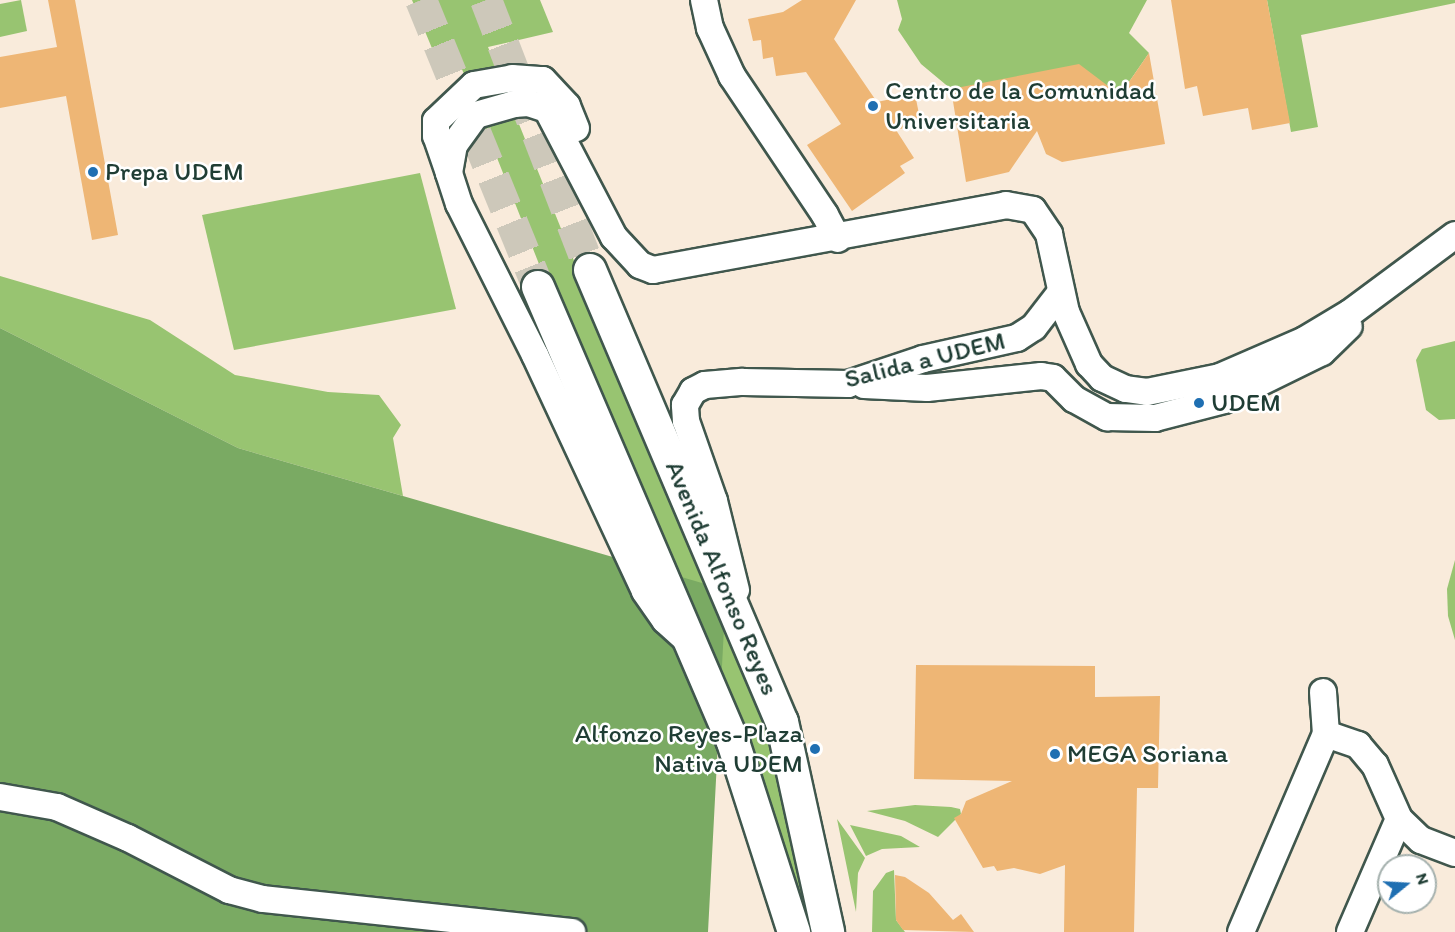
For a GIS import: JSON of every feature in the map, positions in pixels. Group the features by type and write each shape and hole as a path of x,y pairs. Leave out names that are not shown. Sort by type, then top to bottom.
{"main road":[{"name":"Avenida Alfonso Reyes","path":"590,270 745,628 787,739 828,932"},
{"path":"538,287 733,742 794,932"}],"street":[{"path":"704,0 710,28 732,76 825,214 838,239"},
{"path":"690,643 665,620 645,591 535,355 471,234 436,136 436,121 474,85 512,78 543,80 554,88 575,127 580,167 615,237 640,266 653,270 1021,206 1042,220 1075,339 1089,364 1102,378 1126,389 1147,392 1230,373 1305,340 1350,314 1455,236"},
{"name":"Salida a UDEM","path":"745,628 714,501 686,421 689,396 705,385 848,384 923,360 1017,338 1034,327 1061,292"},
{"path":"848,384 927,388 1041,376 1053,378 1074,399 1107,417 1155,418 1224,400 1322,352 1348,328 1350,314"},
{"path":"1241,932 1326,734 1323,692"},
{"path":"1326,734 1358,745 1370,758 1389,791 1399,819 1421,840 1455,853"},
{"path":"0,797 57,807 128,838 229,890 263,899 572,932"},
{"path":"1350,932 1399,819"}],"green space":[{"path":"21,0 27,31 0,37 0,4"},
{"path":"412,0 540,0 553,32 488,47 595,313 741,652 772,745 812,932 803,932 456,54 436,58"},
{"path":"897,0 1147,0 1129,33 1149,53 1120,95 951,89 921,64 898,30 902,19"},
{"path":"1267,0 1455,0 1455,3 1301,35 1318,127 1291,132"},
{"path":"420,173 456,309 234,350 202,215"},
{"path":"0,276 150,320 235,375 328,392 379,395 401,425 393,438 403,496 238,448 0,328"},
{"path":"0,328 238,448 726,590 708,932 0,932"},
{"path":"1455,341 1455,419 1439,420 1426,410 1416,360 1422,349"},
{"path":"1455,560 1455,640 1448,616 1447,589"},
{"path":"915,805 951,807 960,809 961,814 938,837 905,821 867,811"},
{"path":"837,819 865,858 858,873 856,912"},
{"path":"850,825 901,836 920,847 882,849 866,856"},
{"path":"894,870 896,920 905,932 872,932 873,891 886,873"}],"building":[{"name":"Prepa UDEM","path":"48,0 75,0 118,235 92,240 66,96 0,108 0,57 57,47"},
{"name":"Centro de la Comunidad Universitaria","path":"802,0 856,0 834,39 877,102 915,94 921,124 896,130 914,158 900,166 905,173 852,211 807,145 841,124 806,72 776,76 773,57 763,59 761,40 753,41 748,19 783,12"},
{"path":"1171,0 1267,0 1290,123 1252,130 1248,108 1203,116 1197,86 1185,89"},
{"path":"1149,53 1165,144 1062,162 1046,154 1037,131 1009,172 966,182 951,89 1079,64 1120,95"},
{"path":"916,665 1095,666 1095,697 1160,696 1158,788 1137,788 1134,932 1064,932 1065,865 1040,874 1014,868 997,871 994,866 983,868 954,818 961,814 966,801 1012,781 914,779"},
{"path":"895,875 905,877 929,893 953,920 961,914 974,932 903,930 896,920"}],"tunnel":[{"path":"421,0 538,287"},
{"path":"486,0 590,270"}],"place":[{"name":"Centro de la Comunidad Universitaria","path":"873,106"},
{"name":"Prepa UDEM","path":"93,172"},
{"name":"UDEM","path":"1199,403"},
{"name":"Alfonzo Reyes-Plaza Nativa UDEM","path":"815,749"},
{"name":"MEGA Soriana","path":"1055,754"}]}
